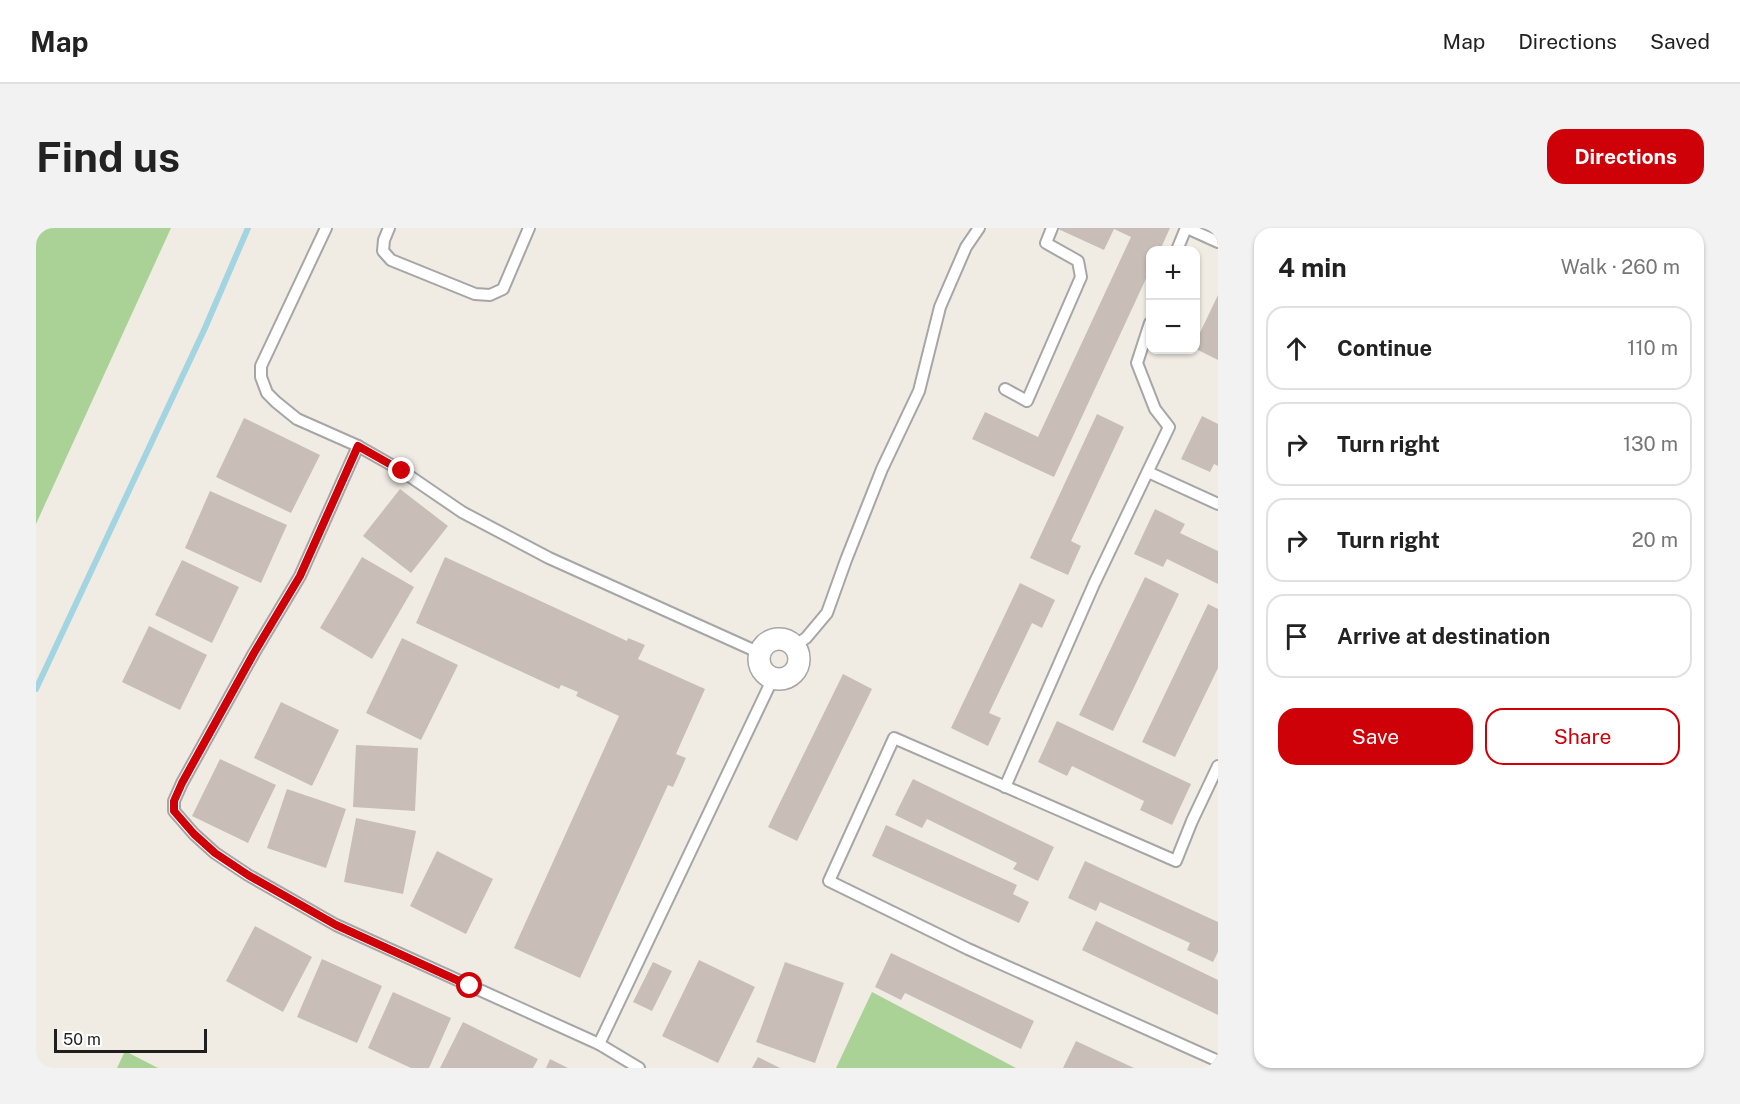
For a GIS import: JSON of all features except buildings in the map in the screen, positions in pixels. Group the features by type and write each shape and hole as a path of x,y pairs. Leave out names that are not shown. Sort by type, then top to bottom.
{"street":[{"path":"782,639 794,646 799,658 796,670 786,678 773,678 763,671 759,659 760,653 769,642 782,639"}],"lane":[{"path":"326,228 261,366 264,388 276,402 297,419 358,446 402,471 462,512 549,558 760,653"},
{"path":"389,228 384,240 383,251 391,260 475,294 490,295 503,289 530,228"},
{"path":"794,646 806,638 827,613 882,469 919,391 940,307 966,247 979,228"},
{"path":"1005,389 1027,401 1081,277 1078,261 1046,243 1052,228"},
{"path":"1179,246 1186,228 1218,242"},
{"path":"1005,787 1094,584 1169,427 1155,409 1137,363 1146,335"},
{"path":"358,446 300,576 254,653 182,783 174,801 174,811 215,853 248,875 336,925 599,1044 639,1068"},
{"path":"1148,472 1218,504"},
{"path":"599,1044 773,678"},
{"path":"1218,766 1176,861 894,738 829,881 968,949 1218,1061"}],"green space":[{"path":"36,228 171,228 36,524"},
{"path":"872,992 1016,1068 836,1068"},
{"path":"125,1051 158,1068 117,1068"}],"waterway":[{"path":"36,689 205,328 248,228"}],"route":[{"path":"402,471 358,446 300,576 254,653 182,783 174,801 174,811 215,853 248,875 336,925 470,986"}]}
